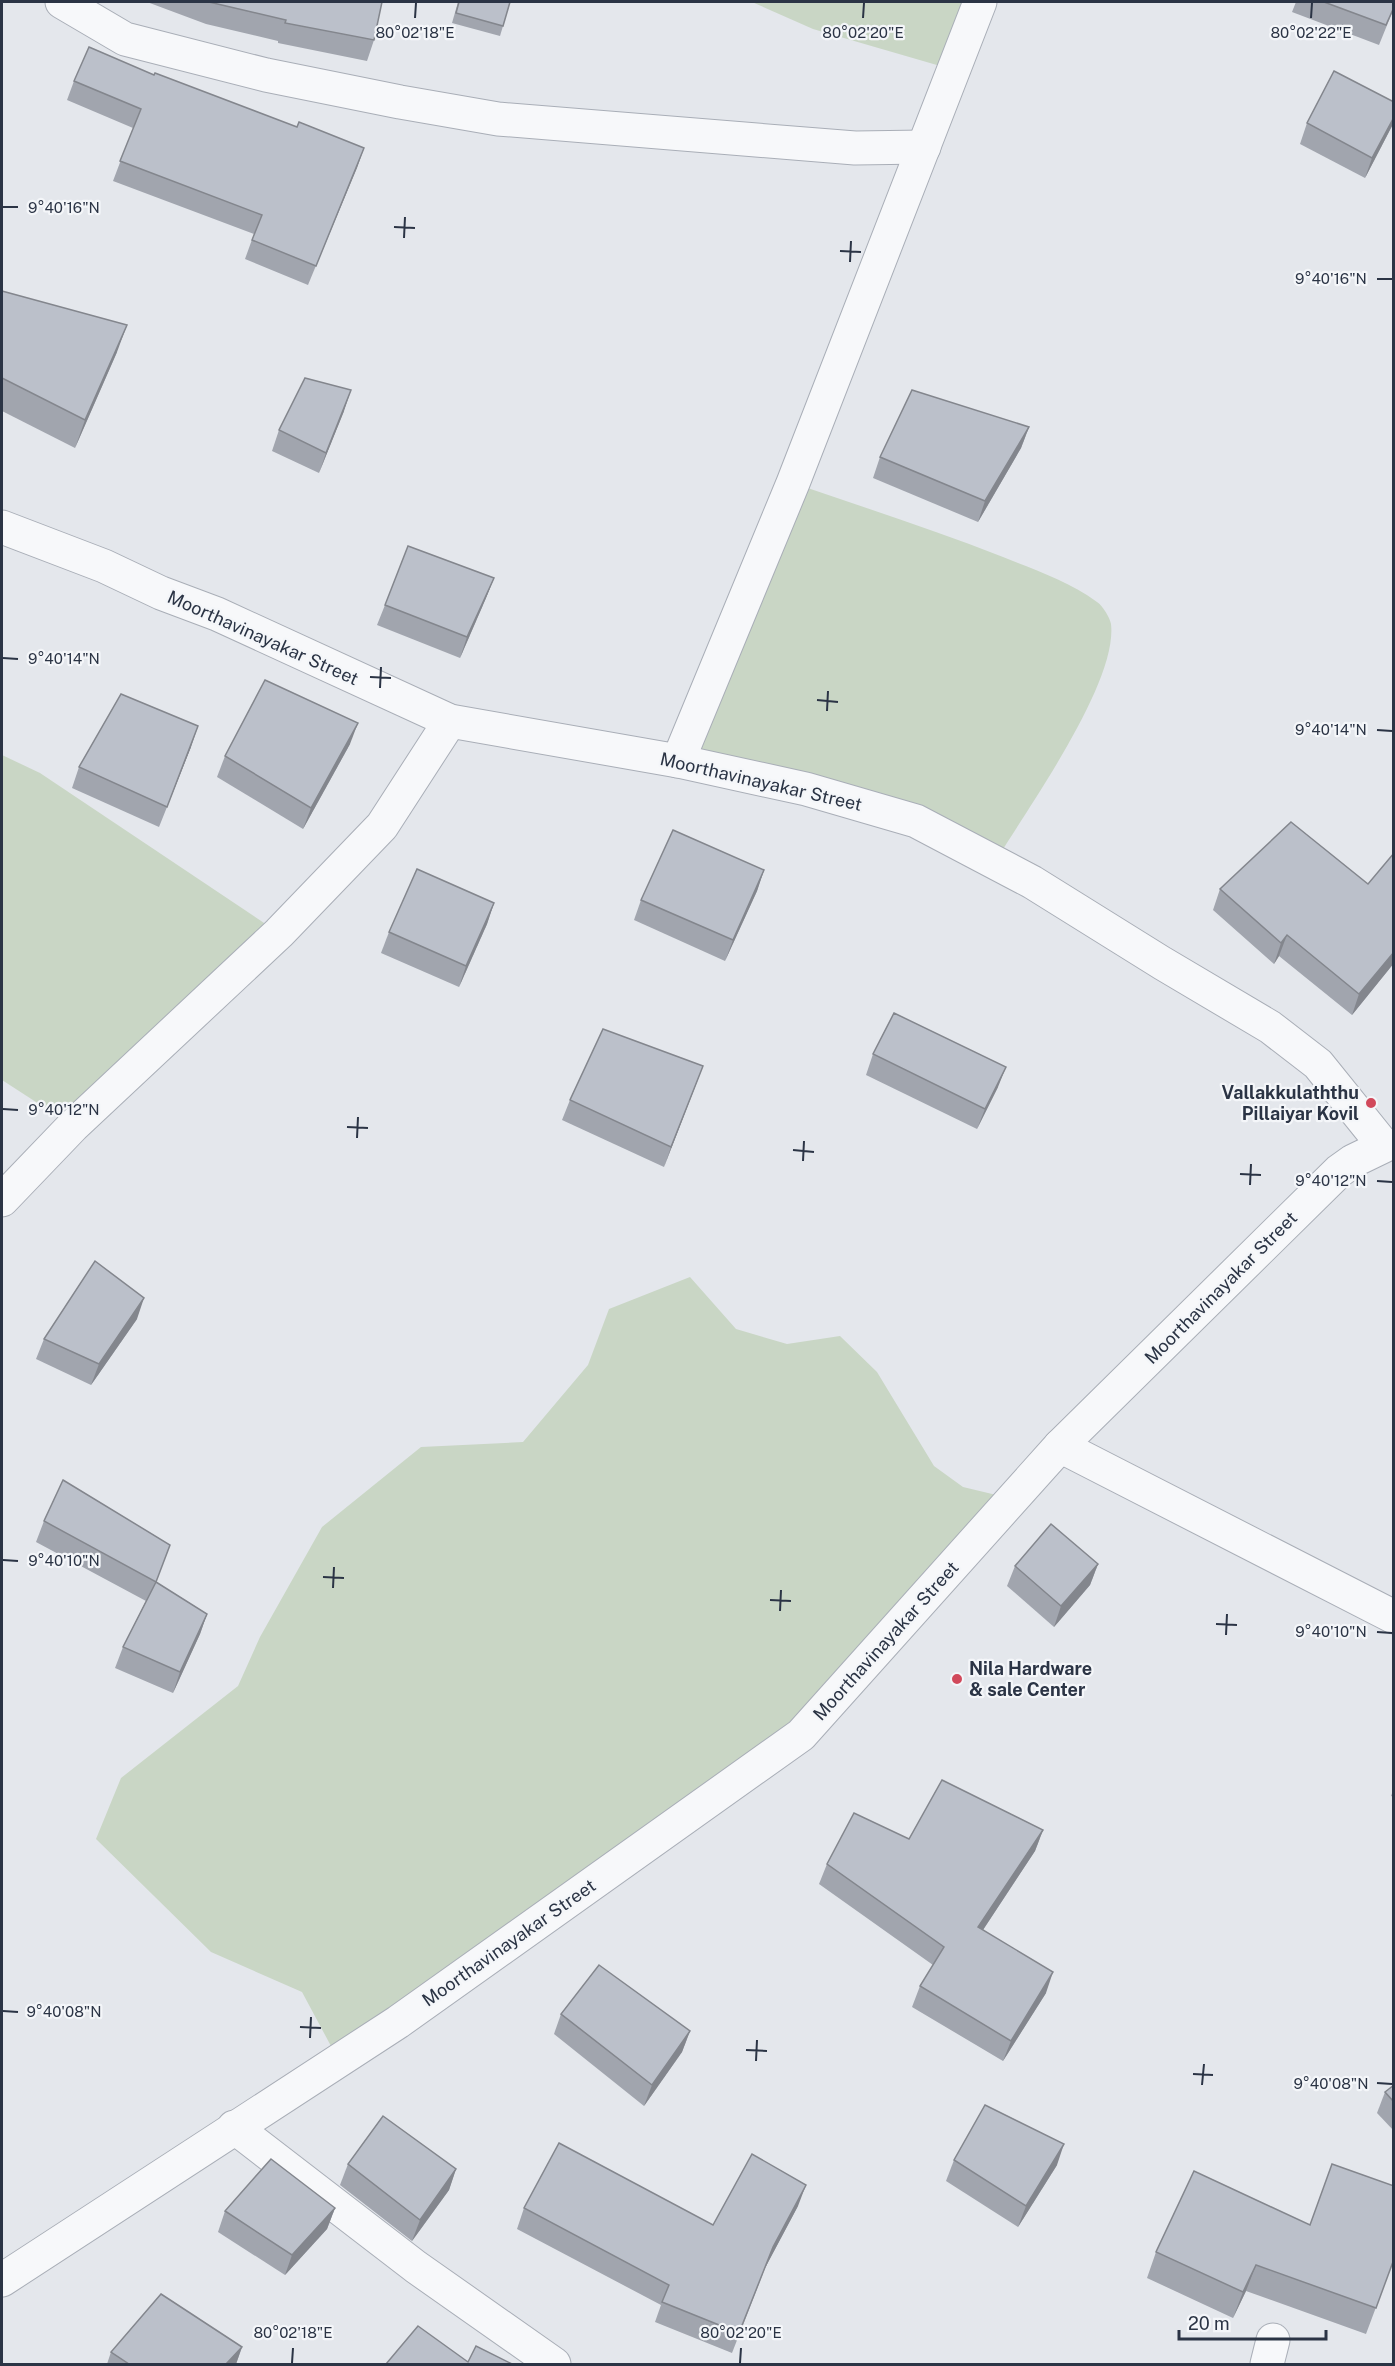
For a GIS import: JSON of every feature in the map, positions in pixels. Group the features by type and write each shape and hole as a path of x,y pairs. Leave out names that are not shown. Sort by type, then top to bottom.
{"street":[{"path":"62,2 125,39 266,75 498,119 843,147 924,147"},
{"path":"678,761 793,483 980,2"},
{"name":"Moorthavinayakar Street","path":"2,526 217,614 450,721 678,761 806,789 916,821 1032,882 1270,1027 1318,1064 1390,1148 1353,1161 1340,1171 1060,1446 801,1735 398,2022 2,2280"},
{"path":"2,1200 73,1126 279,933 382,826 450,721"},
{"path":"1060,1446 1394,1617"},
{"path":"234,2127 416,2267 554,2364"}],"green space":[{"path":"752,2 980,2 954,70 813,29"},
{"path":"793,483 951,537 1039,571 1086,595 1099,604 1108,615 1111,624 1109,649 1100,679 1086,711 1048,779 995,862 678,761"},
{"path":"2,755 40,773 279,933 73,1126 2,1080"},
{"path":"690,1277 736,1329 787,1344 840,1336 877,1372 934,1466 963,1487 1013,1499 801,1735 339,2061 302,1992 211,1952 96,1839 121,1778 238,1686 260,1637 322,1527 421,1447 523,1442 588,1365 609,1309"}],"building":[{"path":"209,2 382,2 374,40 285,23 286,20"},
{"path":"459,2 510,2 503,26 456,13"},
{"path":"1324,2 1394,2 1394,7 1386,25"},
{"path":"89,47 154,75 155,73 297,127 299,122 364,148 316,266 252,240 262,215 120,161 141,109 74,81"},
{"path":"1334,71 1394,102 1394,117 1372,158 1307,123"},
{"path":"2,291 127,325 85,420 2,378"},
{"path":"305,378 351,390 326,453 279,430"},
{"path":"912,390 1029,427 985,501 880,457"},
{"path":"408,546 494,578 467,637 385,605"},
{"path":"265,680 358,723 311,808 225,756"},
{"path":"121,694 198,726 167,807 79,767"},
{"path":"1291,822 1368,884 1394,853 1394,952 1359,994 1287,935 1281,943 1220,889"},
{"path":"673,830 764,870 733,940 641,900"},
{"path":"417,869 494,903 466,966 389,932"},
{"path":"894,1013 1006,1067 985,1109 873,1054"},
{"path":"603,1029 703,1066 671,1147 570,1100"},
{"path":"95,1261 144,1298 99,1364 44,1339"},
{"path":"63,1480 170,1545 156,1582 44,1521"},
{"path":"1051,1524 1098,1564 1061,1606 1015,1566"},
{"path":"156,1582 207,1614 180,1672 123,1647"},
{"path":"942,1780 1043,1830 978,1927 1053,1972 1011,2041 920,1986 944,1947 827,1864 854,1813 909,1839"},
{"path":"599,1965 690,2031 652,2085 561,2014"},
{"path":"1394,2085 1394,2102 1385,2092"},
{"path":"985,2105 1064,2144 1026,2206 954,2160"},
{"path":"383,2116 456,2169 420,2220 348,2164"},
{"path":"559,2143 713,2225 752,2154 806,2185 773,2247 739,2333 662,2302 669,2285 524,2208"},
{"path":"271,2159 335,2208 292,2255 225,2211"},
{"path":"1332,2164 1394,2186 1394,2259 1376,2308 1256,2265 1243,2292 1156,2252 1194,2171 1310,2225"},
{"path":"161,2294 242,2347 226,2364 129,2364 111,2352"},
{"path":"418,2326 468,2362 476,2346 512,2364 386,2364"}],"place":[{"name":"Vallakkulaththu Pillaiyar Kovil","path":"1371,1103"},
{"name":"Nila Hardware & sale Center","path":"957,1679"}]}
